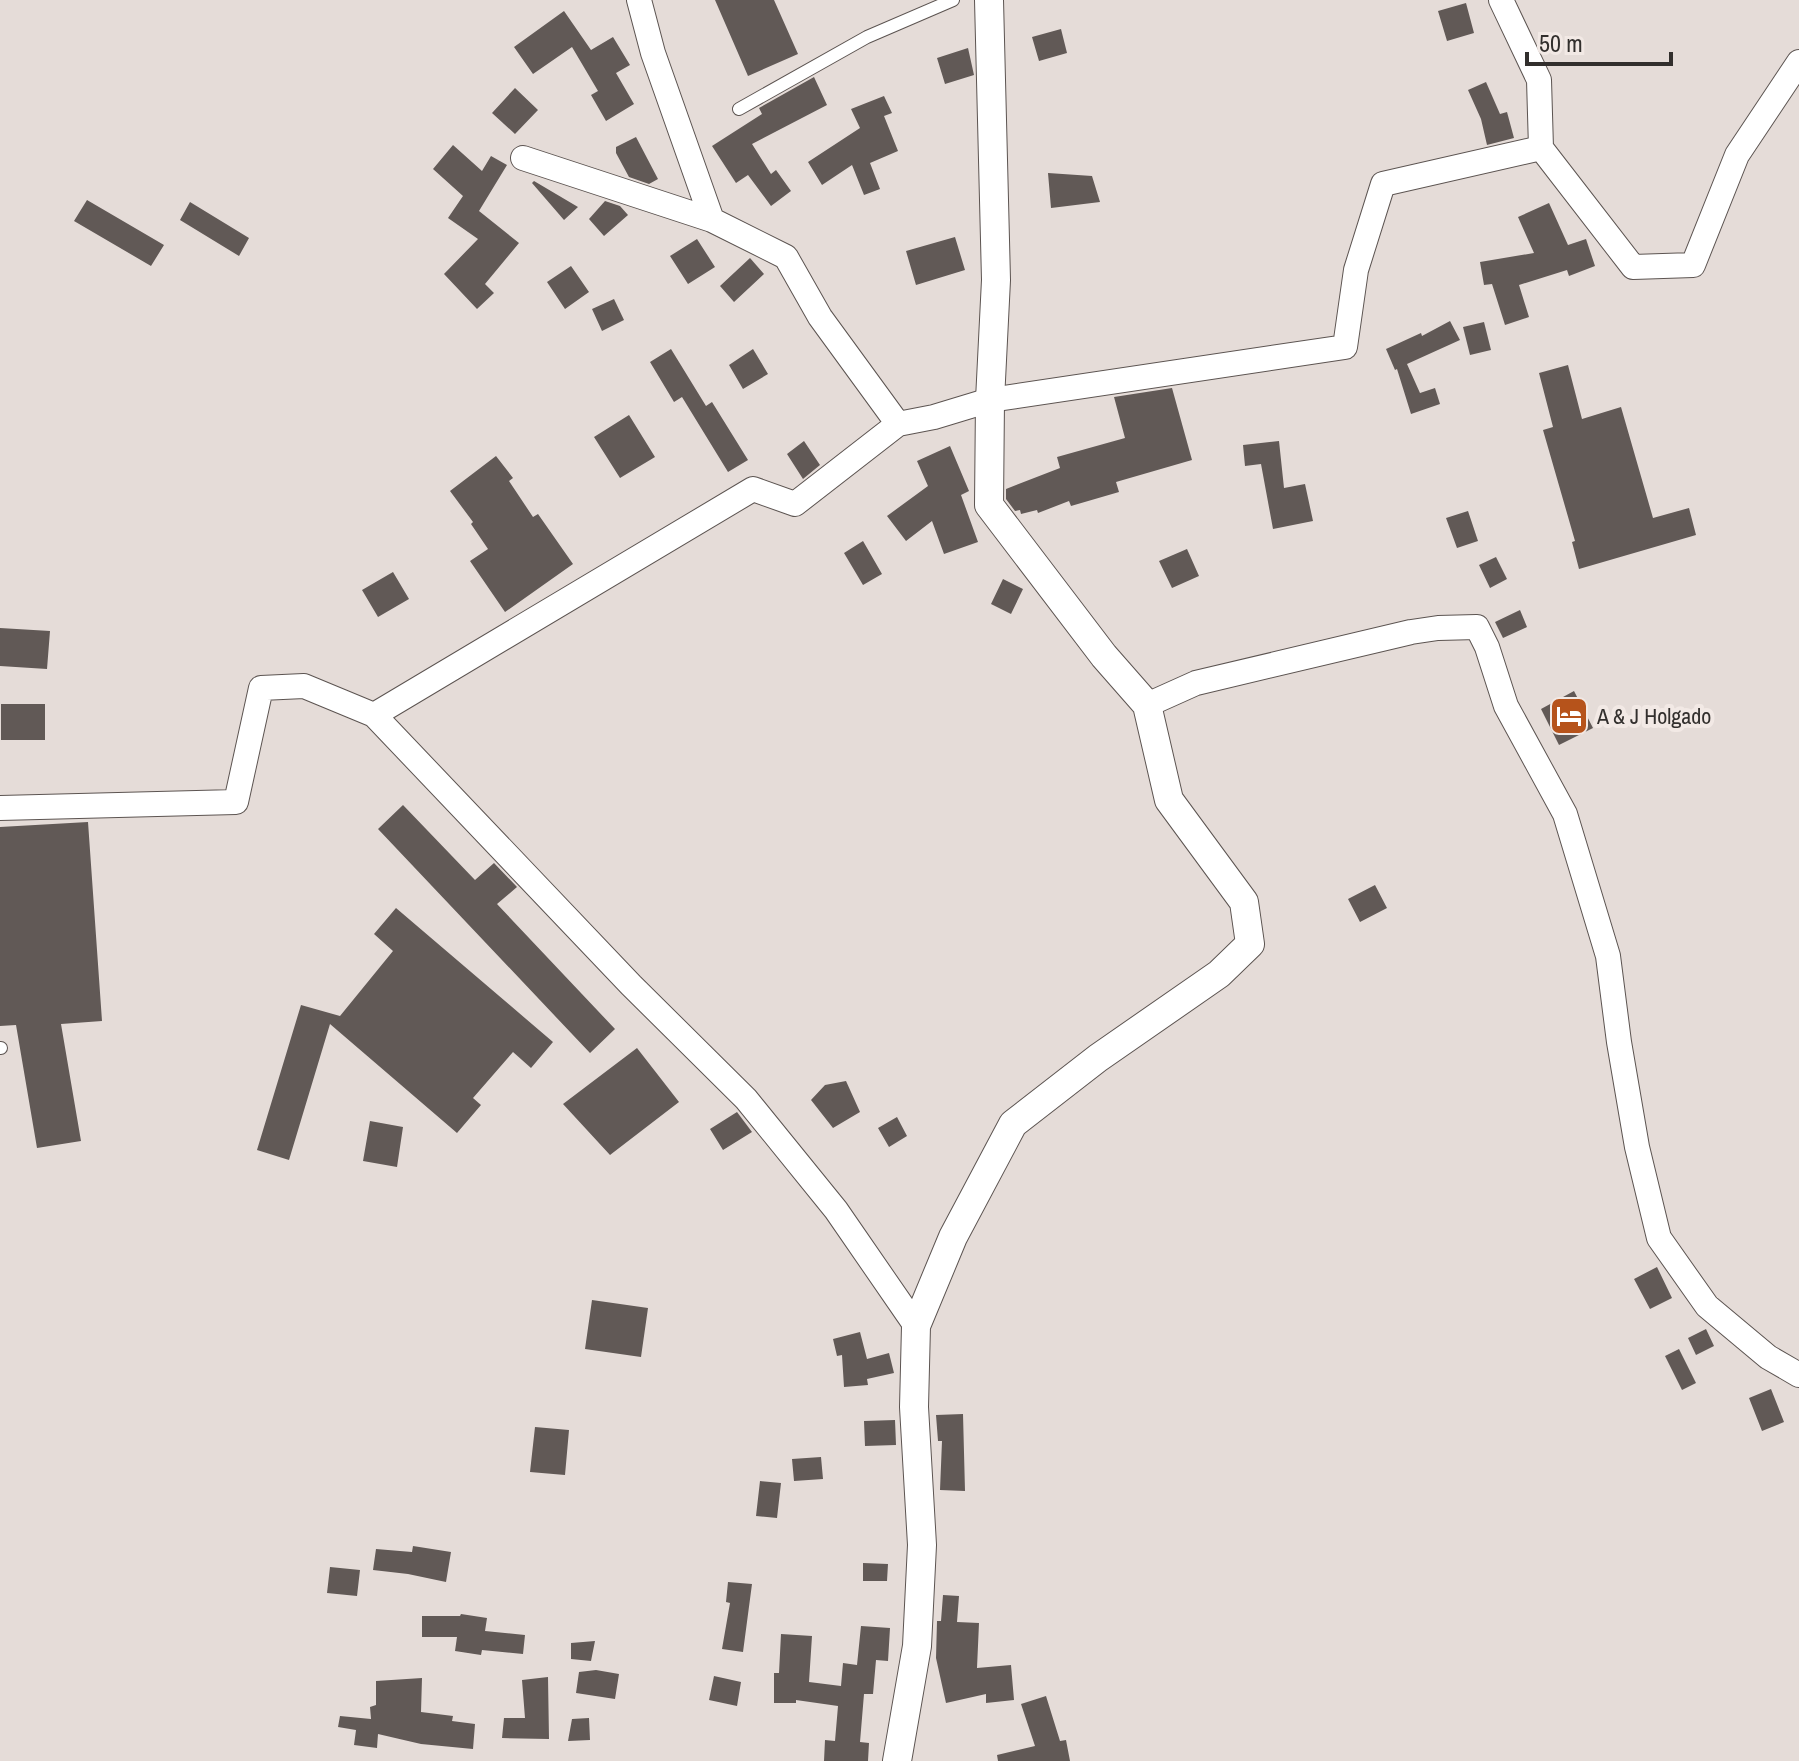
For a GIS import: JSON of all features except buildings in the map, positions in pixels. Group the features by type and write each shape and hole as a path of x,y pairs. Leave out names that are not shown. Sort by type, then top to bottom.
{"street":[{"path":"639,0 653,53 712,220"},
{"path":"897,1761 917,1646 922,1545 914,1407 916,1326 953,1237 1013,1124 1098,1058 1219,974 1250,944 1244,902 1169,800 1147,705 1104,656 989,505 996,280 989,0"},
{"path":"1501,0 1539,80 1541,148 1633,267 1693,265 1737,155 1799,62"},
{"path":"374,715 753,489 795,504 898,424 990,400 1345,347 1356,270 1383,184 1541,148"},
{"path":"523,158 712,220 786,257 820,317 898,424"},
{"path":"1147,705 1196,683 1411,632 1477,627 1487,647 1506,706 1565,814 1604,942 1637,1147 1659,1238 1707,1306 1768,1357 1799,1375"},
{"path":"0,808 236,802 261,688 304,686 374,715 631,985 746,1099 836,1210 916,1326"}],"lane":[{"path":"739,109 867,37 953,0"}],"place":[{"name":"A & J Holgado","path":"1569,716"}]}
